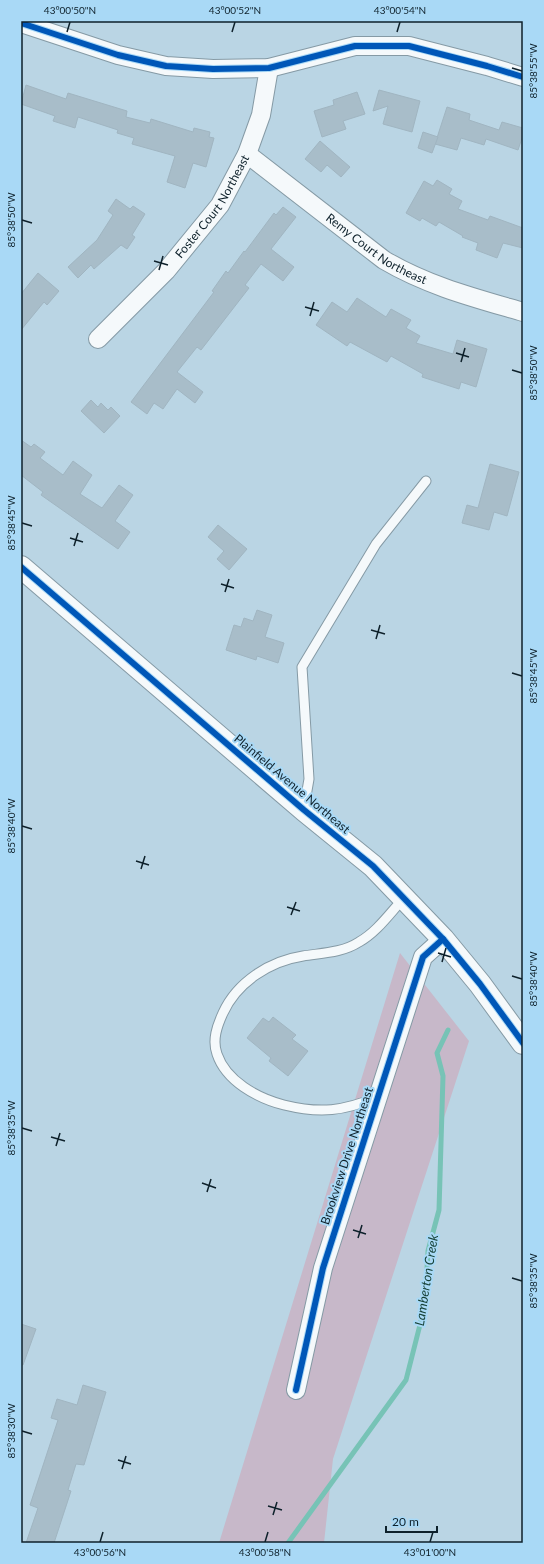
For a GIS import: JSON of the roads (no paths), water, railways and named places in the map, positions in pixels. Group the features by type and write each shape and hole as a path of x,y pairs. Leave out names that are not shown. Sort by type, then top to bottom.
{"main road":[{"name":"Plainfield Avenue Northeast","path":"21,567 304,810 373,866 443,939 480,984 523,1043"}],"street":[{"path":"21,23 118,55 166,66 213,69 269,68 355,46 409,46 523,77"},
{"name":"Foster Court Northeast","path":"98,339 166,271 220,205 247,154 261,115 269,68"},
{"name":"Remy Court Northeast","path":"247,154 384,260 407,274 438,287 523,312"},
{"name":"Brookview Drive Northeast","path":"296,1390 323,1268 423,957 443,939"}],"lane":[{"path":"304,810 309,779 302,667 376,544 426,481"},
{"path":"378,1097 335,1110 319,1111 277,1103 254,1093 227,1073 216,1052 215,1034 227,1003 253,976 282,961 338,951 359,942 378,927 404,898"}],"waterway":[{"name":"Lamberton Creek","path":"288,1543 406,1380 425,1305 428,1251 439,1210 443,1076 437,1053 448,1030"}]}
